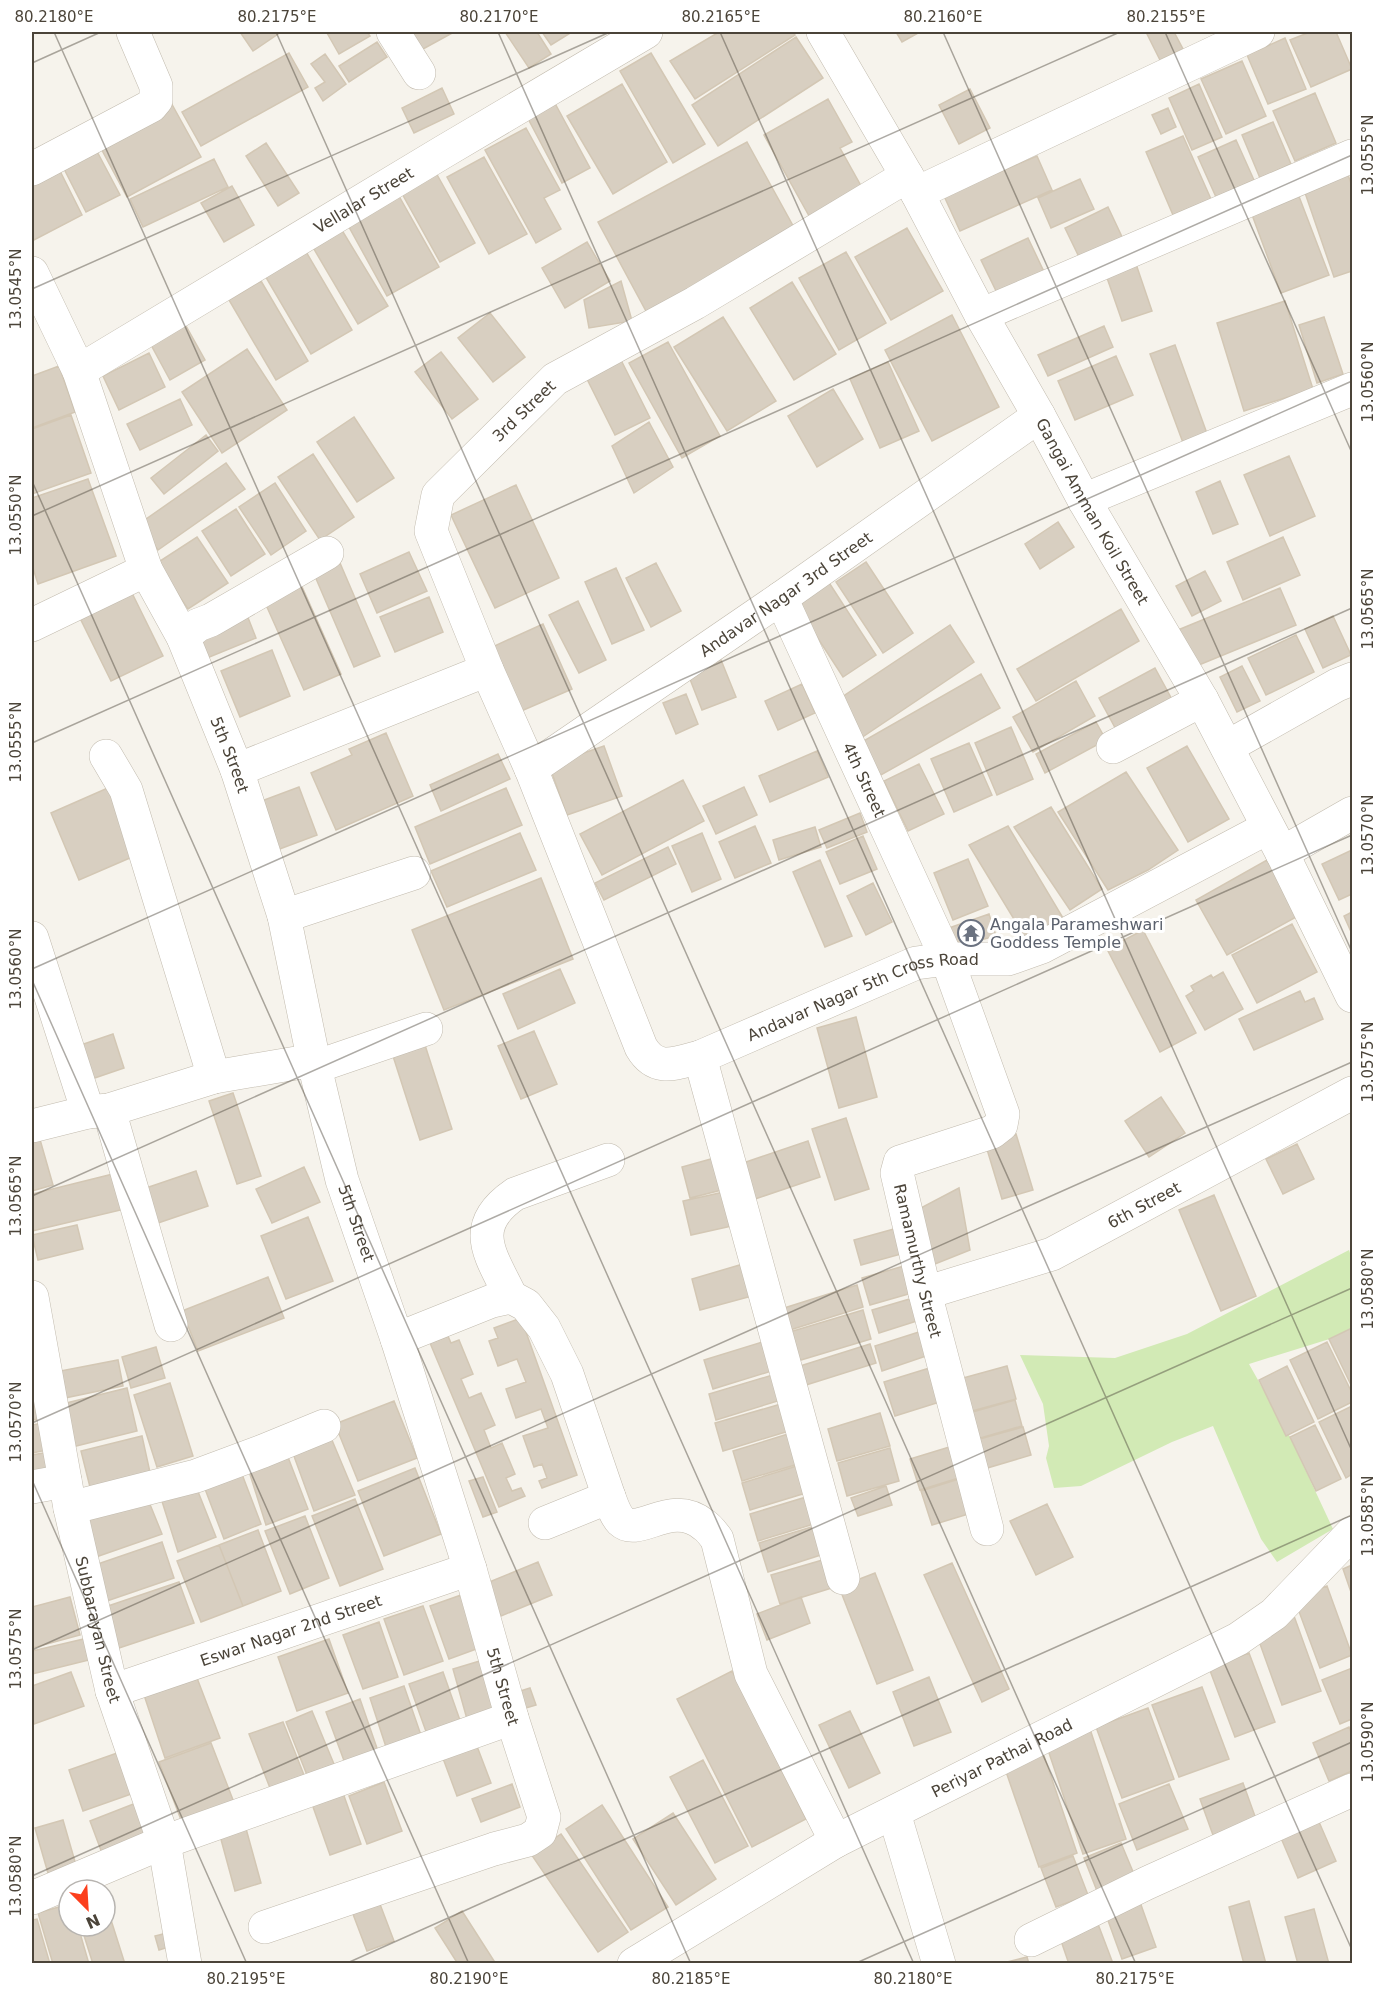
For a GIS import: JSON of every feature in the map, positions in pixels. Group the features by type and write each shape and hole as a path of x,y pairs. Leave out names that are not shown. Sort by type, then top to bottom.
{"street":[{"path":"32,169 151,106 156,100 156,86 133,32"},
{"path":"393,32 419,73"},
{"name":"Gangai Amman Koil Street","path":"823,32 912,185 1084,500 1202,700 1353,996"},
{"name":"3rd Street","path":"650,1059 641,1047 531,769 487,670 431,531 438,495 555,379 912,185 1258,32"},
{"name":"Vellalar Street","path":"79,371 443,152 658,34"},
{"path":"981,315 1353,156"},
{"name":"5th Street","path":"32,273 79,371 146,570 183,637 237,770 284,916 314,1063 342,1180 397,1339 470,1569 512,1718 544,1817 540,1832 528,1839 265,1927"},
{"path":"1084,500 1353,389"},
{"name":"Andavar Nagar 3rd Street","path":"531,769 782,598 1039,416"},
{"path":"183,637 198,625 211,620 327,552"},
{"path":"32,625 146,570"},
{"name":"4th Street","path":"782,598 948,959"},
{"path":"237,770 487,670"},
{"path":"1227,747 1337,685 1353,679"},
{"path":"1113,747 1202,700"},
{"path":"106,756 126,790 214,1077"},
{"name":"Andavar Nagar 5th Cross Road","path":"650,1059 664,1065 700,1057 916,963 948,959 1008,959 1041,947 1275,841 1353,813"},
{"path":"284,916 414,873"},
{"path":"32,938 98,1111 171,1324"},
{"name":"Ramamurthy Street","path":"948,959 1003,1114 1001,1125 992,1132 900,1162 897,1173 925,1293 987,1529"},
{"path":"32,1126 98,1111 214,1077 314,1063 426,1029"},
{"path":"700,1057 843,1578"},
{"name":"6th Street","path":"925,1293 1052,1254 1353,1093"},
{"path":"608,1160 515,1194 506,1200 491,1217 485,1236 490,1253 511,1297 526,1305 544,1328 567,1374 609,1497 622,1523 638,1526 667,1516 683,1515 706,1525 717,1539 751,1674 836,1841"},
{"path":"397,1339 492,1301 511,1297"},
{"name":"Subbarayan Street","path":"32,1298 67,1494 112,1691 164,1842 176,1961"},
{"path":"32,1487 67,1494 196,1476 324,1426"},
{"path":"545,1523 609,1497"},
{"name":"Periyar Pathai Road","path":"634,1964 836,1841 1238,1639 1274,1614 1353,1533"},
{"name":"Eswar Nagar 2nd Street","path":"112,1691 470,1569"},
{"path":"32,1898 164,1842 512,1718"},
{"path":"1031,1940 1147,1883 1353,1790"},
{"path":"894,1813 939,1964"}],"green space":[{"path":"1349,1250 1352,1259 1352,1332 1249,1364 1290,1437 1333,1529 1277,1562 1261,1539 1213,1426 1172,1442 1081,1486 1054,1488 1046,1458 1049,1446 1043,1404 1020,1355 1115,1358 1187,1334"}],"building":[{"path":"240,32 281,32 253,51"},
{"path":"367,32 370,36 339,54 327,33"},
{"path":"403,32 454,32 414,54"},
{"path":"505,32 537,32 551,54 529,68"},
{"path":"542,32 572,32 551,45"},
{"path":"719,32 793,32 795,35 695,99 670,61"},
{"path":"896,32 920,32 902,42"},
{"path":"1146,32 1174,32 1183,49 1160,60"},
{"path":"1310,32 1336,32 1352,69 1311,87 1290,40"},
{"path":"796,37 823,78 718,146 692,105"},
{"path":"1285,38 1306,89 1268,104 1247,55"},
{"path":"377,42 387,57 349,82 339,66"},
{"path":"289,53 308,87 201,146 182,112"},
{"path":"651,53 705,144 673,163 620,71"},
{"path":"325,54 346,84 323,101 315,88 325,82 311,64"},
{"path":"1242,61 1266,116 1226,134 1201,79"},
{"path":"622,84 667,162 613,194 567,116"},
{"path":"1199,84 1222,137 1192,150 1169,98"},
{"path":"442,88 454,114 414,133 402,108"},
{"path":"970,89 990,128 959,144 939,105"},
{"path":"1315,93 1336,143 1295,161 1273,111"},
{"path":"551,96 590,168 562,183 524,111"},
{"path":"169,99 201,157 127,197 96,139"},
{"path":"828,99 852,142 840,148 865,193 813,223 764,135"},
{"path":"1168,108 1176,127 1161,134 1152,115"},
{"path":"1273,122 1291,164 1260,178 1242,135"},
{"path":"526,128 560,190 544,198 561,229 536,243 485,150"},
{"path":"1183,136 1211,199 1173,215 1146,152"},
{"path":"1236,140 1254,180 1216,197 1198,157"},
{"path":"92,142 120,195 86,212 59,159"},
{"path":"747,142 797,233 647,313 598,222"},
{"path":"266,143 299,193 278,206 246,156"},
{"path":"1037,156 1052,190 960,231 944,196"},
{"path":"484,157 527,234 489,254 447,177"},
{"path":"54,159 82,215 32,241 32,170"},
{"path":"214,159 228,187 143,227 130,199"},
{"path":"435,171 475,243 440,262 400,190"},
{"path":"1347,172 1352,186 1352,271 1334,277 1303,187"},
{"path":"1080,179 1094,209 1051,228 1038,198"},
{"path":"232,186 254,225 224,242 201,203"},
{"path":"1295,186 1329,275 1281,293 1248,204"},
{"path":"395,189 439,267 387,296 344,218"},
{"path":"1108,207 1123,239 1080,259 1065,228"},
{"path":"340,227 388,306 358,324 311,244"},
{"path":"907,228 943,291 891,320 855,257"},
{"path":"1028,238 1046,276 1000,299 981,260"},
{"path":"587,242 610,281 565,308 542,268"},
{"path":"305,250 352,330 311,354 264,274"},
{"path":"846,252 886,323 839,350 799,278"},
{"path":"1136,264 1152,311 1122,321 1106,275"},
{"path":"261,281 308,361 276,380 229,300"},
{"path":"621,281 632,321 589,328 584,300"},
{"path":"792,282 836,354 794,380 750,308"},
{"path":"1285,301 1313,389 1244,411 1217,323"},
{"path":"490,313 525,357 493,382 458,338"},
{"path":"952,315 999,407 932,441 885,350"},
{"path":"723,317 776,401 727,431 674,347"},
{"path":"1324,317 1343,374 1317,383 1299,325"},
{"path":"185,324 205,360 170,380 150,343"},
{"path":"1104,326 1113,347 1048,376 1038,355"},
{"path":"668,342 720,436 682,458 629,363"},
{"path":"1175,345 1209,439 1185,448 1150,354"},
{"path":"247,349 287,410 222,453 182,392"},
{"path":"441,352 478,399 452,419 415,372"},
{"path":"149,353 165,387 119,410 103,376"},
{"path":"618,354 650,418 615,435 583,371"},
{"path":"1116,356 1133,395 1075,420 1058,381"},
{"path":"888,362 919,431 880,448 850,379"},
{"path":"59,366 75,412 32,428 32,376"},
{"path":"833,389 863,439 817,467 788,416"},
{"path":"180,399 192,425 140,450 127,424"},
{"path":"71,415 91,473 32,494 32,429"},
{"path":"354,417 394,478 357,502 317,442"},
{"path":"649,422 673,467 634,493 612,446"},
{"path":"206,435 218,451 164,494 151,478"},
{"path":"313,454 354,517 320,540 278,477"},
{"path":"1289,456 1315,516 1270,536 1244,475"},
{"path":"226,463 245,489 158,550 139,524"},
{"path":"88,479 116,556 38,584 32,565 32,498"},
{"path":"1220,481 1238,524 1213,534 1196,492"},
{"path":"275,483 306,531 271,555 239,507"},
{"path":"516,485 559,578 495,608 451,515"},
{"path":"236,509 265,554 231,576 202,531"},
{"path":"1058,522 1074,547 1040,569 1025,544"},
{"path":"197,537 228,583 188,609 157,563"},
{"path":"1283,537 1300,575 1243,600 1227,562"},
{"path":"409,552 427,591 377,613 360,574"},
{"path":"866,562 913,633 883,653 836,582"},
{"path":"340,563 380,656 354,667 314,574"},
{"path":"656,563 681,611 651,627 626,578"},
{"path":"616,568 644,630 612,644 585,582"},
{"path":"1205,571 1221,601 1192,616 1176,586"},
{"path":"826,578 876,655 843,677 793,600"},
{"path":"299,580 341,674 304,690 262,596"},
{"path":"1280,588 1296,625 1194,667 1178,630"},
{"path":"130,589 163,656 111,681 78,614"},
{"path":"429,597 443,632 395,652 380,617"},
{"path":"578,601 606,660 579,673 549,615"},
{"path":"1121,609 1139,641 1036,701 1017,669"},
{"path":"247,615 256,638 207,658 198,634"},
{"path":"1333,616 1351,655 1323,668 1305,629"},
{"path":"543,624 572,689 519,712 490,648"},
{"path":"950,625 974,662 861,738 836,701"},
{"path":"1296,635 1314,672 1266,695 1248,658"},
{"path":"272,650 290,696 240,717 221,671"},
{"path":"719,655 736,697 702,710 686,669"},
{"path":"1242,666 1260,701 1237,712 1220,677"},
{"path":"1155,668 1175,705 1119,735 1099,698"},
{"path":"981,674 1000,708 879,776 860,743"},
{"path":"1076,681 1095,716 1033,752 1013,717"},
{"path":"802,684 815,713 778,730 765,701"},
{"path":"686,694 698,724 676,734 663,703"},
{"path":"1096,722 1106,740 1045,773 1036,754"},
{"path":"1011,727 1033,779 997,795 975,743"},
{"path":"386,733 413,796 336,830 311,773 352,755 349,749"},
{"path":"969,743 992,795 954,812 931,759"},
{"path":"604,746 622,796 567,815 549,765"},
{"path":"1187,746 1229,819 1188,842 1147,768"},
{"path":"817,751 828,777 770,802 759,776"},
{"path":"498,754 510,779 441,811 430,785"},
{"path":"919,764 944,814 908,831 884,781"},
{"path":"1126,772 1178,850 1148,870 1108,890 1058,812"},
{"path":"683,780 704,821 602,875 580,834"},
{"path":"110,787 139,854 79,880 51,813"},
{"path":"299,787 317,835 277,850 259,802"},
{"path":"744,787 757,815 716,834 703,806"},
{"path":"506,788 522,825 430,864 415,827"},
{"path":"1051,807 1102,889 1070,910 1014,827"},
{"path":"860,813 867,832 827,848 819,830"},
{"path":"755,826 771,863 735,878 719,842"},
{"path":"1008,826 1063,918 1026,939 969,845"},
{"path":"815,827 821,847 779,860 773,840"},
{"path":"520,833 536,870 447,907 431,871"},
{"path":"702,833 721,879 692,892 672,846"},
{"path":"863,836 877,869 840,884 826,852"},
{"path":"668,847 676,864 604,900 595,883"},
{"path":"1352,850 1352,894 1339,900 1322,864"},
{"path":"968,859 988,906 953,920 934,873"},
{"path":"820,860 852,936 825,947 793,872"},
{"path":"1267,860 1298,916 1227,955 1196,900"},
{"path":"541,878 573,959 444,1010 412,930"},
{"path":"873,883 892,922 866,935 847,896"},
{"path":"1352,912 1352,934 1344,916"},
{"name":"Angala Parameshwari Goddess Temple","path":"989,914 996,936 953,947 946,929"},
{"path":"1292,924 1317,972 1257,1003 1232,955"},
{"path":"1143,930 1196,1033 1160,1052 1107,949"},
{"path":"560,969 575,1003 518,1029 503,994"},
{"path":"1223,972 1243,1009 1205,1030 1186,996 1194,991 1191,986 1211,975 1213,978"},
{"path":"1300,991 1305,1002 1314,998 1323,1019 1254,1050 1239,1019"},
{"path":"856,1017 877,1097 839,1108 817,1028"},
{"path":"534,1031 557,1084 521,1099 498,1046"},
{"path":"113,1034 124,1068 83,1082 72,1048"},
{"path":"424,1042 452,1129 420,1140 392,1053"},
{"path":"233,1093 261,1176 237,1184 209,1101"},
{"path":"1161,1097 1185,1133 1149,1157 1125,1121"},
{"path":"846,1118 869,1189 835,1200 812,1129"},
{"path":"1016,1134 1033,1190 1002,1199 986,1146"},
{"path":"39,1136 53,1185 32,1191 32,1138"},
{"path":"808,1141 820,1177 755,1199 743,1163"},
{"path":"1297,1144 1314,1179 1283,1194 1266,1159"},
{"path":"718,1157 726,1189 690,1198 682,1167"},
{"path":"304,1167 320,1202 272,1223 256,1189"},
{"path":"196,1171 208,1206 158,1223 146,1188"},
{"path":"121,1172 129,1208 32,1231 32,1194"},
{"path":"959,1188 970,1250 930,1266 913,1212"},
{"path":"724,1192 732,1226 691,1235 683,1201"},
{"path":"1214,1195 1256,1296 1221,1311 1179,1210"},
{"path":"308,1217 333,1281 286,1299 261,1236"},
{"path":"77,1225 83,1249 38,1260 32,1235"},
{"path":"894,1229 901,1254 861,1265 854,1240"},
{"path":"743,1264 752,1296 700,1310 692,1279"},
{"path":"904,1266 912,1293 870,1305 862,1278"},
{"path":"268,1277 284,1318 198,1351 182,1311"},
{"path":"857,1285 863,1307 790,1330 784,1308"},
{"path":"913,1298 920,1320 879,1333 872,1310"},
{"path":"863,1310 871,1339 791,1363 783,1334"},
{"path":"521,1318 577,1475 542,1488 539,1481 547,1478 542,1464 534,1467 523,1436 548,1428 541,1409 516,1418 506,1389 526,1382 517,1359 498,1366 489,1341 498,1338 494,1328"},
{"path":"1352,1328 1352,1387 1329,1339"},
{"path":"922,1331 929,1355 882,1371 875,1346"},
{"path":"448,1336 451,1343 459,1340 473,1374 461,1379 469,1398 481,1393 495,1425 484,1430 491,1448 502,1443 515,1474 506,1478 512,1491 521,1488 525,1496 499,1507 430,1343"},
{"path":"769,1340 778,1369 713,1389 704,1360"},
{"path":"1327,1342 1352,1393 1352,1402 1318,1419 1290,1360"},
{"path":"870,1344 876,1363 806,1385 800,1366"},
{"path":"156,1347 165,1378 131,1388 122,1357"},
{"path":"118,1360 123,1386 60,1399 55,1372"},
{"path":"936,1366 946,1400 895,1416 884,1382"},
{"path":"1007,1366 1016,1399 972,1411 963,1378"},
{"path":"1287,1366 1314,1422 1286,1436 1259,1380"},
{"path":"776,1374 784,1399 716,1420 709,1394"},
{"path":"170,1383 193,1456 157,1467 134,1395"},
{"path":"127,1388 137,1431 68,1448 58,1405"},
{"path":"34,1390 40,1419 32,1420 32,1391"},
{"path":"1015,1400 1022,1426 977,1439 969,1413"},
{"path":"394,1401 417,1458 358,1481 335,1424"},
{"path":"781,1404 789,1431 723,1451 715,1423"},
{"path":"1352,1406 1352,1474 1346,1478 1319,1422"},
{"path":"880,1413 890,1446 837,1461 828,1429"},
{"path":"48,1422 52,1449 32,1453 32,1425"},
{"path":"1315,1425 1341,1479 1316,1491 1290,1437"},
{"path":"1023,1427 1031,1455 984,1469 976,1440"},
{"path":"329,1433 355,1495 314,1511 291,1448"},
{"path":"788,1434 798,1464 742,1481 733,1451"},
{"path":"142,1436 151,1477 91,1491 81,1451"},
{"path":"956,1445 965,1476 920,1490 910,1459"},
{"path":"890,1448 899,1481 847,1496 838,1463"},
{"path":"49,1452 54,1478 32,1482 32,1455"},
{"path":"286,1452 308,1509 266,1525 247,1465"},
{"path":"797,1466 806,1493 750,1510 742,1483"},
{"path":"415,1468 441,1534 384,1556 358,1491"},
{"path":"240,1469 261,1524 224,1539 202,1481"},
{"path":"483,1477 497,1512 483,1517 469,1481"},
{"path":"965,1477 975,1512 932,1525 921,1491"},
{"path":"195,1484 216,1537 178,1552 160,1495"},
{"path":"886,1486 892,1505 858,1516 851,1498"},
{"path":"147,1497 162,1534 96,1557 83,1517"},
{"path":"806,1497 814,1524 758,1541 750,1514"},
{"path":"355,1499 383,1569 340,1586 312,1516"},
{"path":"1047,1504 1073,1557 1036,1575 1010,1521"},
{"path":"305,1516 329,1578 290,1594 265,1531"},
{"path":"815,1526 824,1554 768,1572 759,1543"},
{"path":"258,1530 281,1591 243,1606 219,1545"},
{"path":"162,1542 174,1578 101,1603 89,1567"},
{"path":"219,1545 243,1606 201,1622 177,1561"},
{"path":"826,1559 835,1587 780,1604 771,1575"},
{"path":"538,1562 552,1595 501,1616 487,1583"},
{"path":"952,1563 1009,1689 982,1702 924,1575"},
{"path":"1352,1565 1352,1595 1343,1569"},
{"path":"875,1573 913,1670 877,1684 839,1587"},
{"path":"179,1582 194,1623 119,1648 105,1607"},
{"path":"1327,1586 1352,1655 1320,1668 1294,1598"},
{"path":"461,1595 479,1648 449,1659 430,1606"},
{"path":"70,1597 80,1635 32,1648 32,1607"},
{"path":"801,1597 810,1623 767,1640 757,1614"},
{"path":"423,1606 443,1661 404,1675 384,1619"},
{"path":"1294,1616 1321,1691 1282,1705 1255,1630"},
{"path":"379,1622 398,1677 363,1689 343,1635"},
{"path":"88,1638 93,1659 32,1674 32,1651"},
{"path":"329,1639 348,1693 297,1711 278,1657"},
{"path":"1249,1653 1275,1722 1235,1737 1209,1668"},
{"path":"483,1660 497,1709 467,1719 453,1669"},
{"path":"1352,1668 1352,1719 1340,1724 1322,1680"},
{"path":"732,1671 806,1819 752,1847 677,1699"},
{"path":"71,1672 84,1706 34,1724 32,1686"},
{"path":"443,1672 462,1726 428,1737 409,1684"},
{"path":"929,1677 951,1732 914,1746 893,1692"},
{"path":"197,1678 220,1738 165,1758 144,1695"},
{"path":"404,1686 423,1741 388,1753 370,1698"},
{"path":"1202,1687 1229,1759 1179,1777 1152,1705"},
{"path":"530,1688 536,1705 519,1710 514,1693"},
{"path":"360,1699 379,1754 346,1766 326,1712"},
{"path":"1148,1708 1174,1779 1122,1798 1096,1727"},
{"path":"312,1711 334,1764 307,1775 286,1722"},
{"path":"850,1711 880,1773 849,1788 819,1725"},
{"path":"283,1722 304,1775 270,1788 249,1734"},
{"path":"1349,1727 1352,1735 1352,1771 1329,1781 1313,1743"},
{"path":"1090,1729 1126,1839 1083,1854 1046,1744"},
{"path":"475,1741 491,1783 457,1796 441,1753"},
{"path":"211,1743 235,1805 183,1825 159,1762"},
{"path":"1042,1750 1077,1853 1039,1867 1003,1763"},
{"path":"120,1752 134,1793 83,1811 69,1770"},
{"path":"703,1760 748,1846 715,1863 670,1777"},
{"path":"384,1782 402,1831 367,1844 349,1796"},
{"path":"1243,1783 1256,1819 1213,1835 1200,1799"},
{"path":"512,1784 520,1807 481,1822 472,1799"},
{"path":"1169,1784 1188,1829 1137,1850 1119,1804"},
{"path":"343,1793 361,1844 330,1855 312,1804"},
{"path":"136,1803 151,1843 105,1861 90,1821"},
{"path":"602,1805 668,1907 631,1930 566,1829"},
{"path":"673,1813 716,1879 676,1905 633,1839"},
{"path":"1316,1815 1336,1861 1298,1878 1278,1831"},
{"path":"63,1820 78,1872 50,1880 35,1828"},
{"path":"245,1825 261,1883 235,1891 219,1832"},
{"path":"561,1834 628,1932 598,1952 531,1854"},
{"path":"1121,1843 1139,1886 1101,1901 1084,1858"},
{"path":"1073,1856 1088,1895 1056,1907 1041,1868"},
{"path":"375,1891 394,1941 367,1951 348,1901"},
{"path":"1249,1901 1266,1964 1244,1964 1229,1907"},
{"path":"1140,1902 1156,1947 1122,1959 1106,1915"},
{"path":"57,1907 57,1938 81,1938 89,1964 53,1964 38,1913"},
{"path":"1314,1909 1329,1964 1298,1964 1285,1917"},
{"path":"462,1911 496,1964 458,1964 435,1928"},
{"path":"37,1919 50,1964 32,1964 32,1920"},
{"path":"1098,1924 1112,1961 1106,1964 1069,1964 1060,1938"},
{"path":"171,1932 175,1945 159,1950 155,1936"},
{"path":"85,1938 117,1938 125,1964 93,1964"},
{"path":"1027,1957 1029,1964 999,1964"}],"place":[{"name":"Angala Parameshwari Goddess Temple","path":"971,933"}]}
